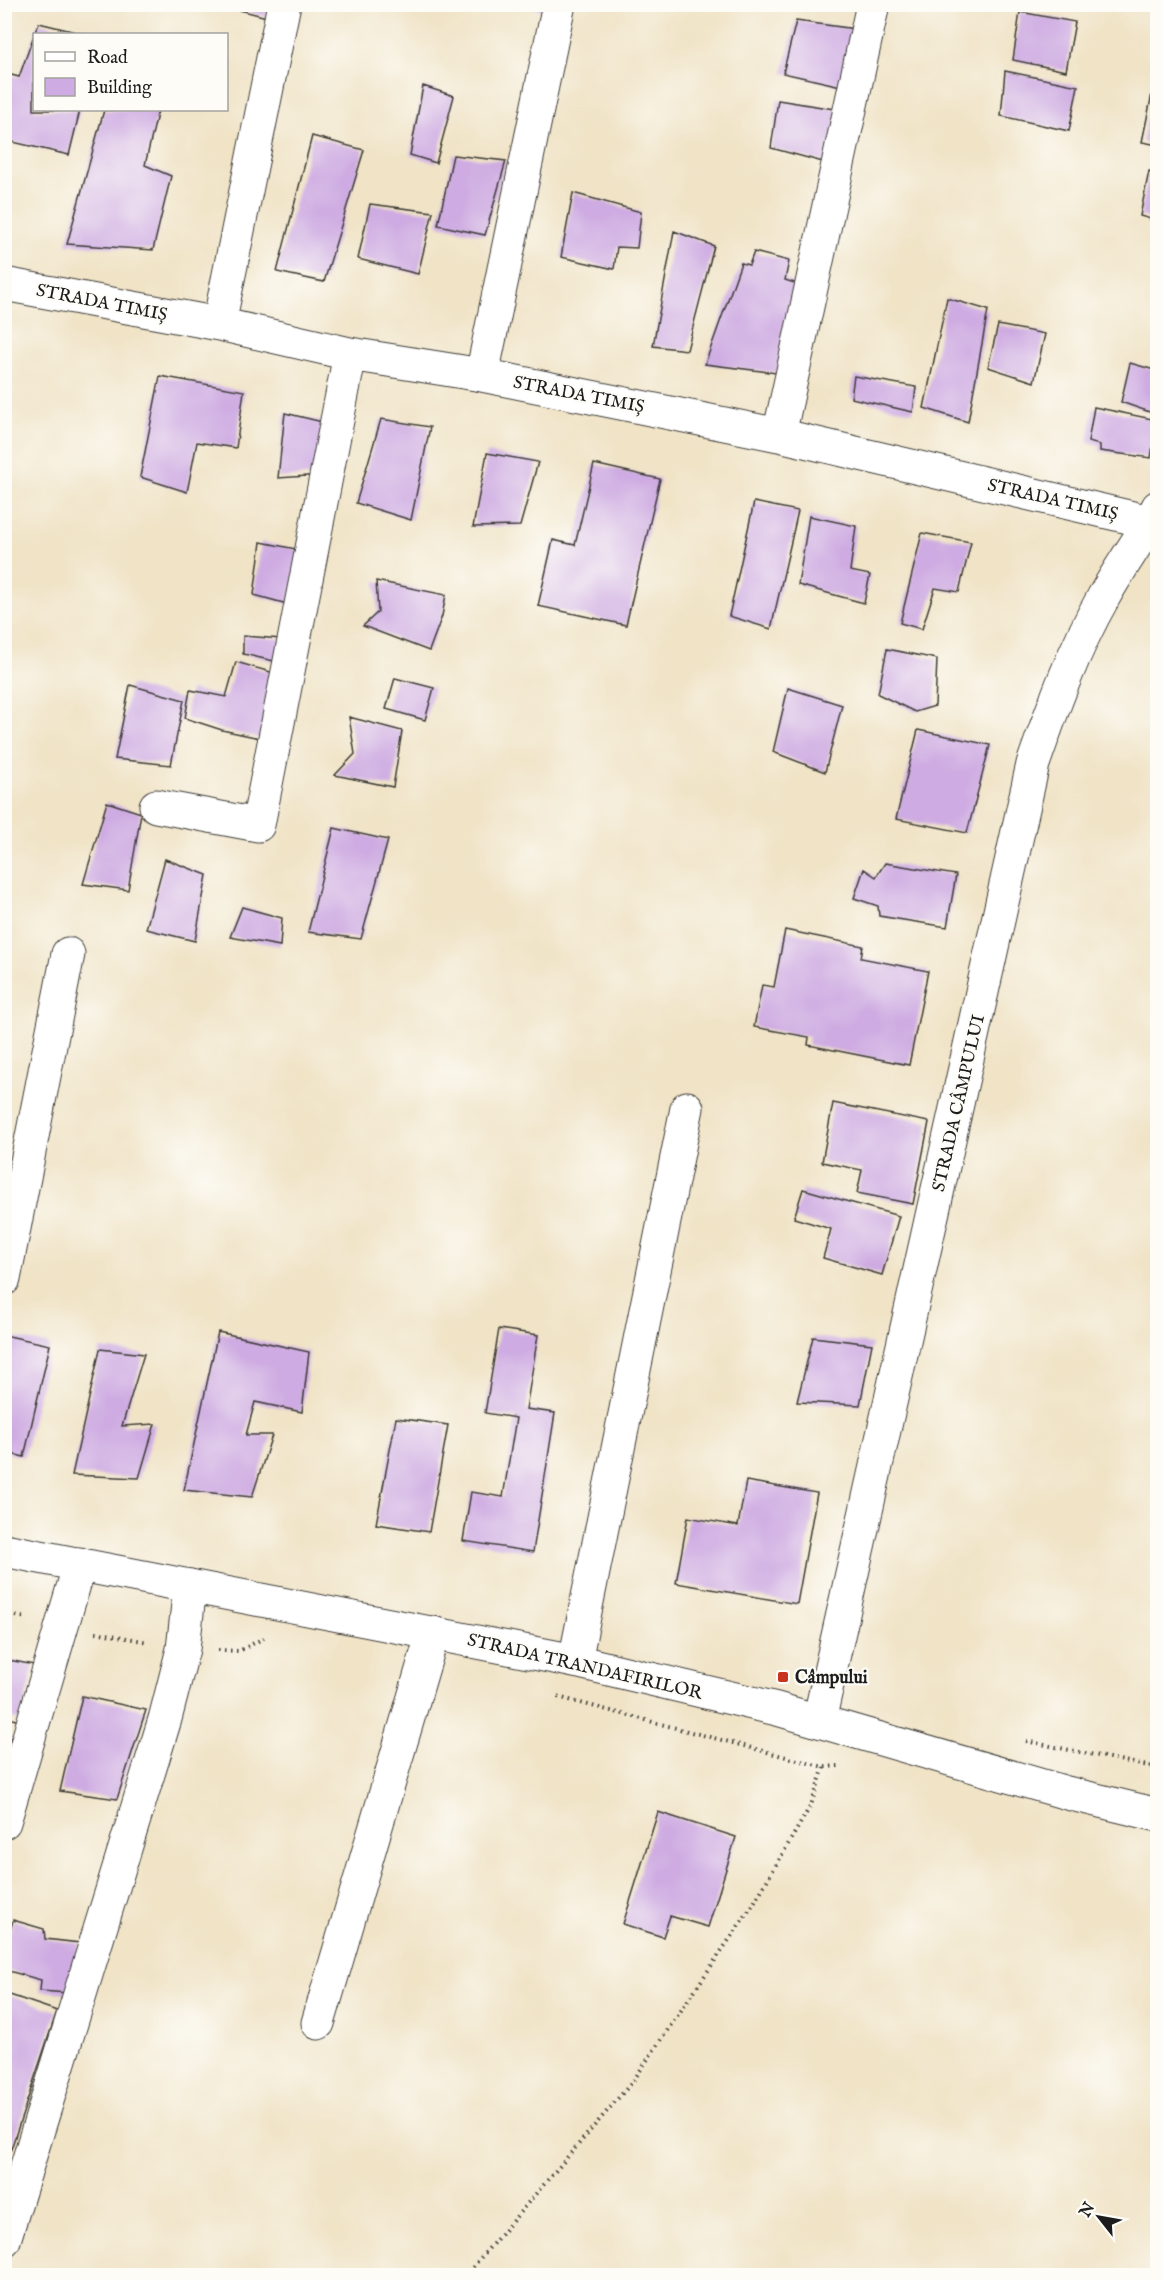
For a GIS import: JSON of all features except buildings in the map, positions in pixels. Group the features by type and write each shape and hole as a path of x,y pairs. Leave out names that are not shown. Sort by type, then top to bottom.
{"street":[{"path":"219,324 285,4"},
{"path":"482,375 559,4"},
{"path":"779,435 873,4"},
{"name":"STRADA TIMIȘ","path":"4,284 219,324 350,354 482,375 779,435 1154,515"},
{"path":"156,806 258,825 350,354"},
{"name":"STRADA CÂMPULUI","path":"819,1721 1033,764 1060,688 1083,637 1103,598 1154,515"},
{"path":"4,1278 68,954"},
{"path":"575,1661 687,1108"},
{"name":"STRADA TRANDAFIRILOR","path":"4,1550 575,1661 819,1721 1067,1793 1158,1815"},
{"path":"4,1821 80,1564"},
{"path":"4,2240 165,1719 183,1649 190,1586"},
{"path":"318,2023 434,1633"}],"path":[{"path":"465,2276 633,2082 754,1903 811,1805 824,1767 819,1721"}],"place":[{"name":"Câmpului","path":"783,1677"}]}
